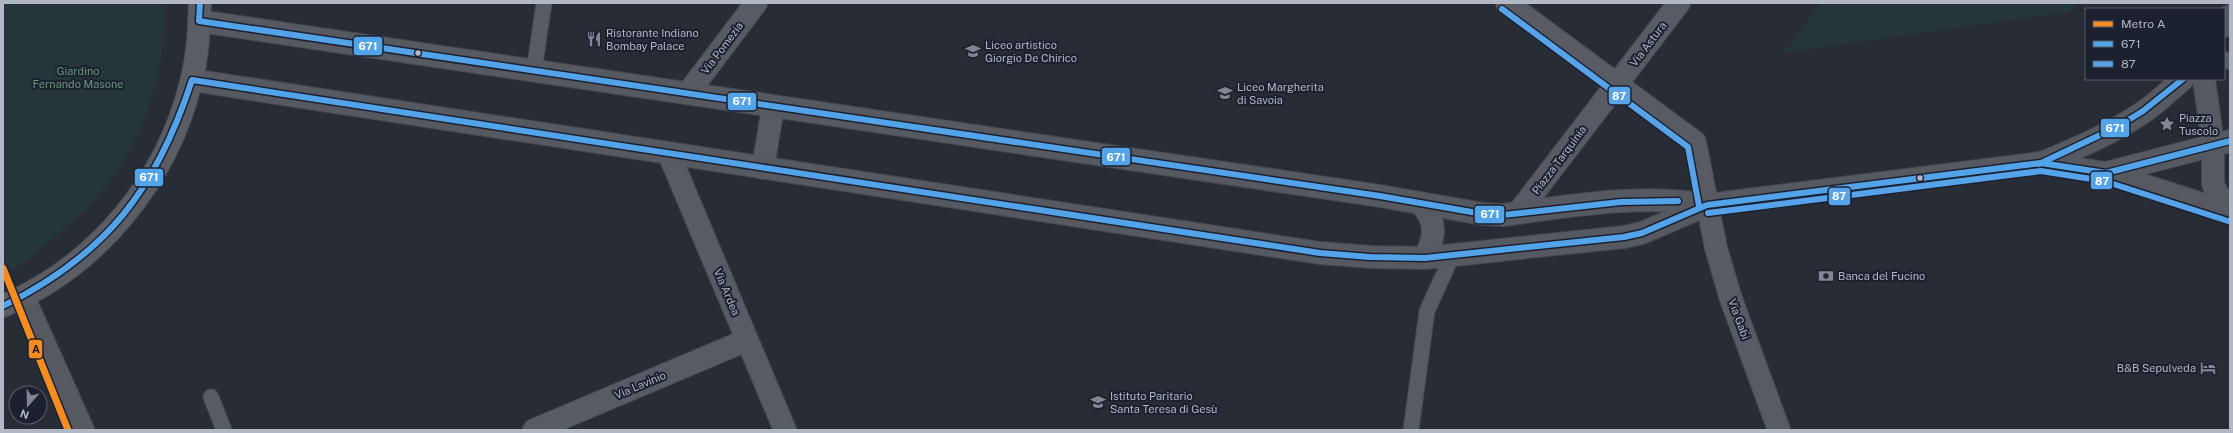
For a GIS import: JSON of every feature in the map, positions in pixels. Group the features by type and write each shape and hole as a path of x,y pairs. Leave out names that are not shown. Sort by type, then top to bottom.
{"main road":[{"path":"3,306 24,298 70,268 103,239 128,211 146,186 166,151 180,118 192,80 199,12 534,71 1420,203 1484,214 1518,213"},
{"path":"192,80 1320,253 1376,258 1425,258 1452,256 1624,237 1642,233 1707,205 2041,164 2106,173 2230,214"},
{"path":"2041,164 2100,137 2144,112 2182,80"},
{"path":"2204,80 2221,142 2213,184 2217,193 2230,208"},
{"path":"2106,173 2221,142"},
{"name":"Piazza Tarquinia","path":"1518,213 1642,200 1685,201 1707,205"},
{"path":"24,298 83,430"}],"street":[{"name":"Via Pomezia","path":"688,94 756,3"},
{"path":"1507,3 1695,142 1707,205"},
{"name":"Via Astura","path":"1617,84 1679,3"},
{"name":"Piazza Tarquinia","path":"1518,213 1617,84"},
{"path":"763,168 773,107"},
{"name":"Via Ardea","path":"669,154 785,430"},
{"path":"1420,203 1432,218 1434,228 1425,258"},
{"name":"Via Gabi","path":"1707,205 1716,248 1731,299 1779,430"},
{"name":"Via Lavinio","path":"534,430 747,340"}],"lane":[{"path":"534,71 544,3"},
{"path":"1411,430 1427,311 1452,256"},
{"path":"211,398 224,430"}],"green space":[{"name":"Giardino Fernando Masone","path":"3,3 165,3 165,25 159,70 146,115 127,156 115,175 101,193 68,225 28,260 3,276"},
{"path":"1820,3 2076,3 2070,12 1784,53"}],"metro line":[{"name":"A","path":"3,268 68,430"}],"transit line":[{"name":"671","path":"200,3 199,21 1380,196 1483,214 1503,215 1621,202 1678,201"},
{"name":"87","path":"1502,9 1688,147 1699,206"},
{"name":"671","path":"3,306 40,286 71,264 99,241 123,215 144,186 162,154 178,119 192,80 1320,253 1370,257 1425,258 1624,237 1642,233 1707,205 2041,163 2106,173 2230,141"},
{"name":"671","path":"2039,164 2117,127 2143,111 2182,80"},
{"name":"87","path":"1708,213 2041,171 2104,181 2228,221"}],"place":[{"name":"Ristorante Indiano Bombay Palace","path":"594,39"},
{"name":"Liceo artistico Giorgio De Chirico","path":"973,51"},
{"name":"Liceo Margherita di Savoia","path":"1225,93"},
{"name":"Piazza Tuscolo","path":"2167,124"},
{"name":"Banca del Fucino","path":"1826,276"},
{"name":"B&B Sepulveda","path":"2208,368"},
{"name":"Istituto Paritario Santa Teresa di Gesù","path":"1098,402"}]}
